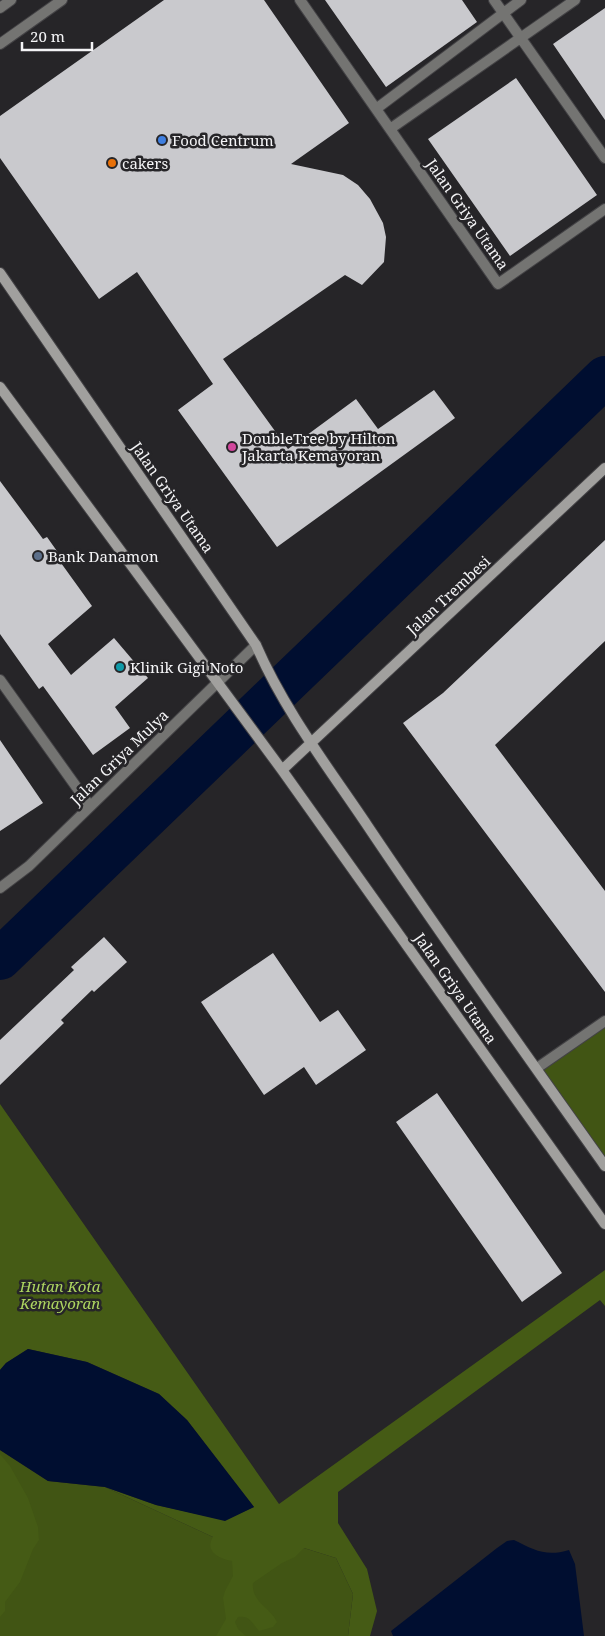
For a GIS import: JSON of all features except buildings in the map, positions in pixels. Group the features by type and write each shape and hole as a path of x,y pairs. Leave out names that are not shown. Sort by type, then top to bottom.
{"main road":[{"name":"Jalan Griya Utama","path":"0,273 256,645 264,664 304,732 406,884 605,1166"},
{"name":"Jalan Griya Utama","path":"0,387 279,766 605,1224"},
{"name":"Jalan Trembesi","path":"312,743 605,468"},
{"path":"279,766 312,743"}],"street":[{"path":"0,8 11,0"},
{"path":"0,44 62,0"},
{"name":"Jalan Griya Utama","path":"300,0 498,284 605,209"},
{"path":"494,0 605,158"},
{"path":"376,109 521,0"},
{"path":"390,129 575,0"},
{"name":"Jalan Griya Mulya","path":"0,888 29,866 256,645"},
{"path":"0,680 90,806"},
{"path":"537,1068 605,1021"}],"green space":[{"path":"605,1021 605,1165 537,1068"},
{"name":"Hutan Kota Kemayoran","path":"0,1104 279,1504 605,1270 605,1306 600,1300 338,1492 338,1523 367,1569 377,1611 370,1636 348,1636 353,1594 336,1558 304,1548 295,1557 282,1563 253,1583 253,1590 258,1600 277,1622 273,1627 259,1631 248,1618 238,1617 235,1622 238,1629 246,1636 216,1636 226,1619 223,1598 233,1576 232,1561 214,1554 210,1546 213,1537 105,1487 156,1505 225,1520 254,1507 187,1420 159,1394 87,1362 28,1349 6,1363 0,1370"},
{"path":"0,1450 48,1481 105,1487 213,1537 304,1548 336,1558 353,1594 348,1636 0,1636"},
{"path":"0,1454 10,1466 28,1498 38,1527 39,1540 33,1549 20,1582 5,1602 5,1611 0,1617"}],"water":[{"path":"28,1349 87,1362 159,1394 187,1420 254,1507 225,1521 156,1505 105,1487 48,1481 0,1450 0,1370 6,1363"},
{"path":"514,1540 547,1553 569,1550 575,1564 584,1636 393,1636 391,1631 497,1548 507,1541"}],"waterway":[{"path":"0,959 605,377"}],"place":[{"name":"Food Centrum","path":"162,140"},
{"name":"cakers","path":"112,163"},
{"name":"DoubleTree by Hilton Jakarta Kemayoran","path":"232,447"},
{"name":"Bank Danamon","path":"38,556"},
{"name":"Klinik Gigi Noto","path":"120,667"}]}
